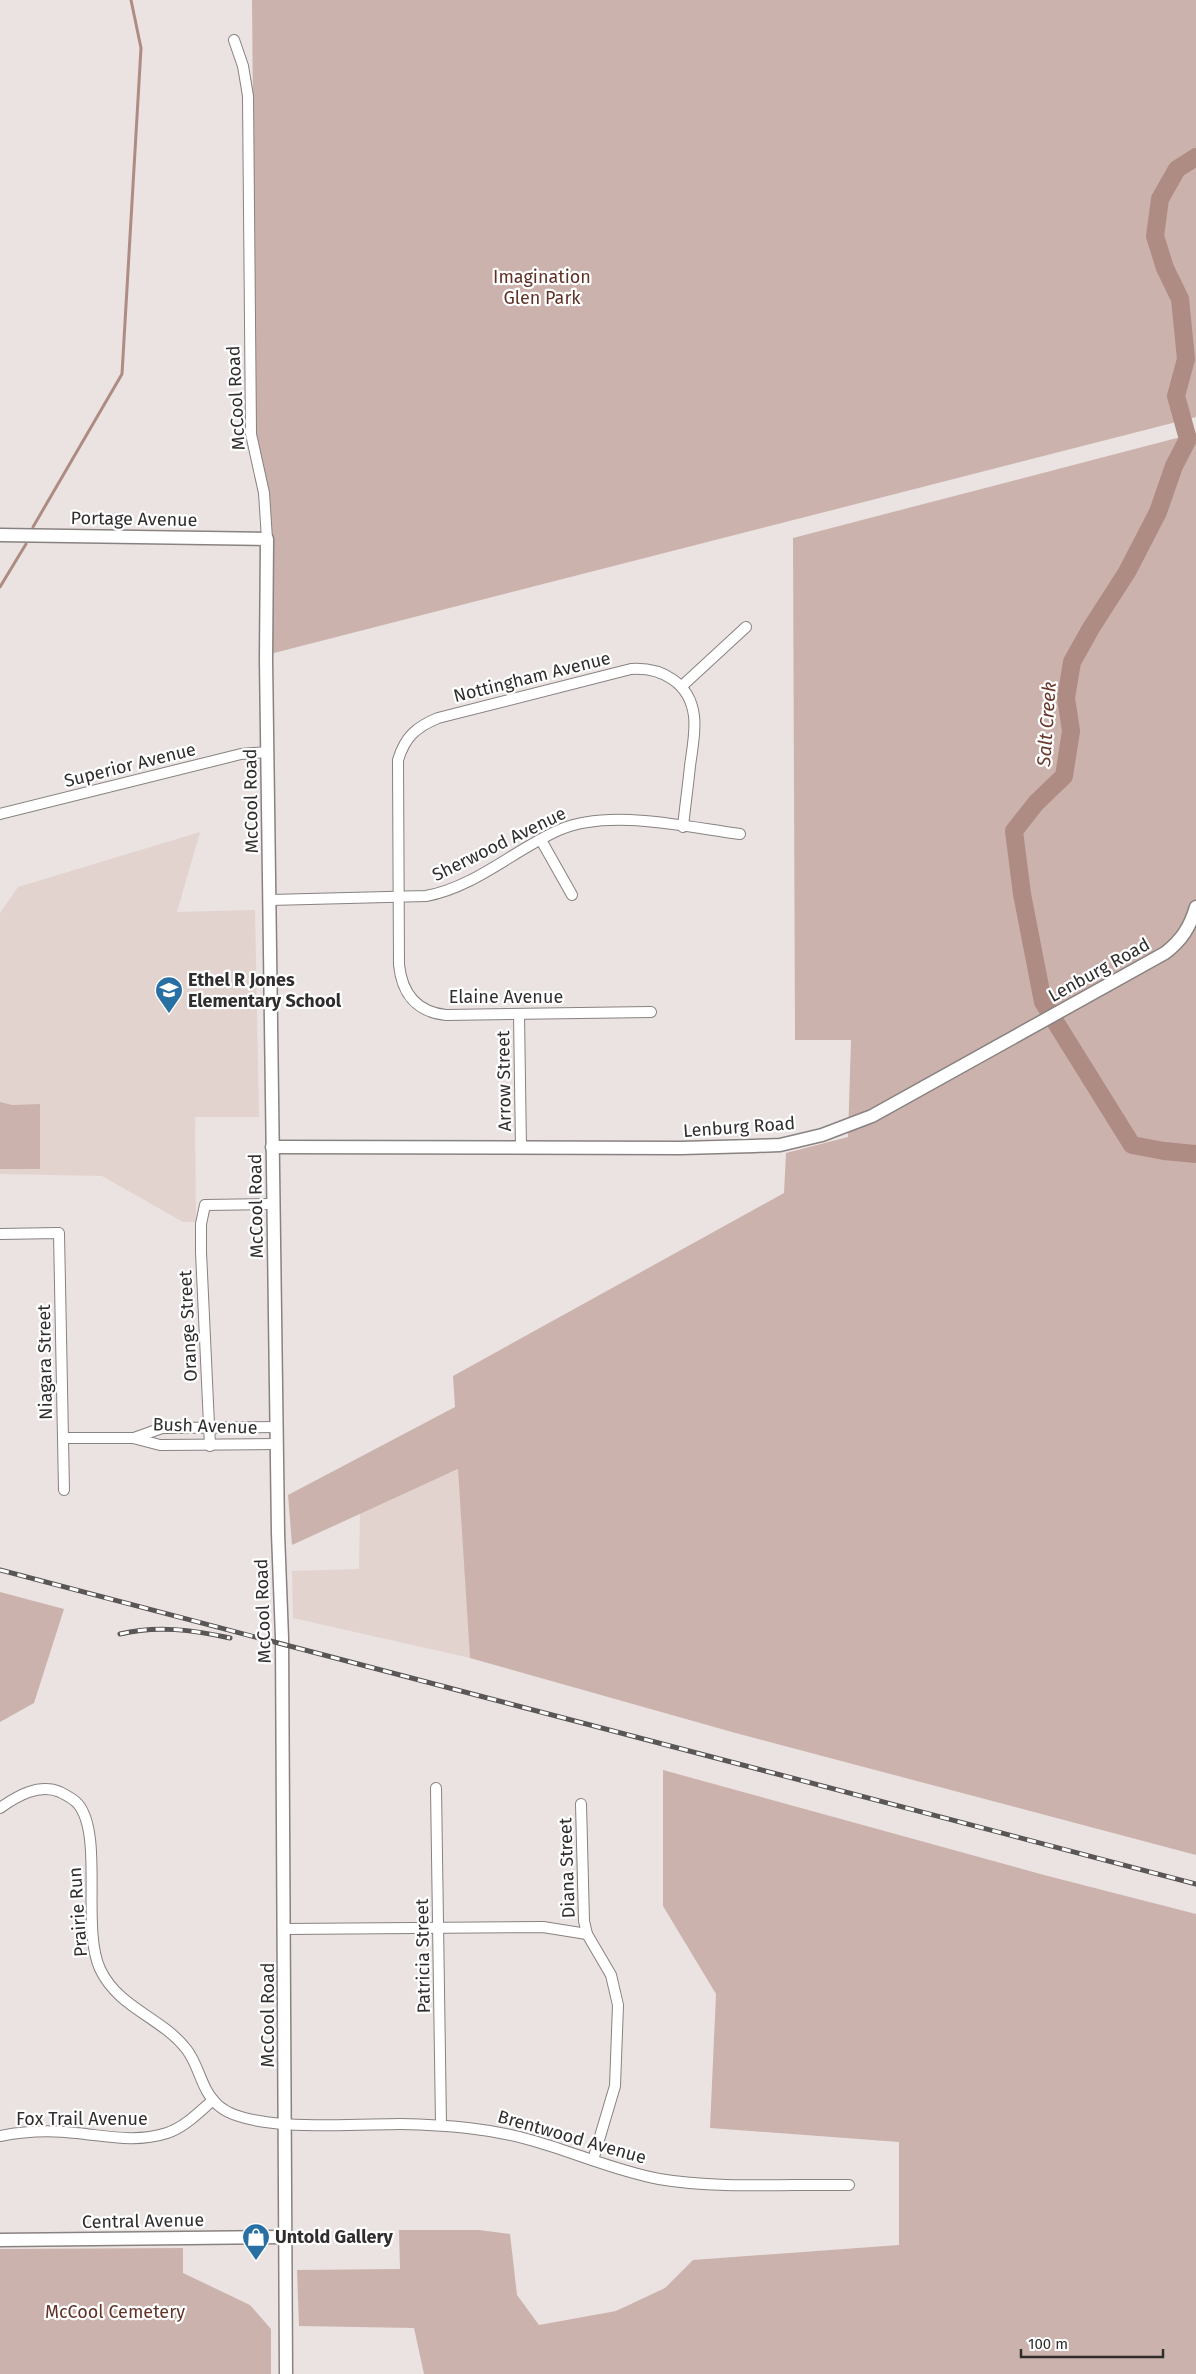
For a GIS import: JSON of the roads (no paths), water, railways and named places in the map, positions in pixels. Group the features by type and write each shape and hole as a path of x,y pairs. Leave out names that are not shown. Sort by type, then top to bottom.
{"street":[{"name":"McCool Road","path":"234,40 248,96 251,420 253,443 264,492 267,539 266,659 272,1147 285,1929 286,2374"},
{"name":"Portage Avenue","path":"0,535 267,539"},
{"path":"683,827 694,718 689,697 682,686 746,627"},
{"name":"Nottingham Avenue","path":"398,896 398,760 402,748 415,729 438,718 631,669 651,669 663,672 682,686"},
{"name":"Superior Avenue","path":"0,814 242,754 268,752"},
{"name":"Sherwood Avenue","path":"270,900 426,896 454,888 540,840 574,825 604,819 740,834"},
{"path":"540,840 572,895"},
{"name":"Elaine Avenue","path":"398,896 400,977 410,998 423,1009 437,1014 651,1012"},
{"name":"Lenburg Road","path":"272,1147 681,1148 754,1146 780,1144 813,1138 842,1129 872,1116 1032,1028 1175,946 1188,930 1196,907"},
{"name":"Arrow Street","path":"519,1014 521,1148"},
{"name":"Orange Street","path":"210,1446 201,1252 201,1224 205,1205 273,1204"},
{"name":"Niagara Street","path":"0,1234 59,1233 64,1490"},
{"name":"Bush Avenue","path":"133,1438 162,1428 277,1427"},
{"name":"Bush Avenue","path":"63,1438 133,1438 160,1445 277,1444"},
{"name":"Patricia Street","path":"436,1788 440,1928 441,2124"},
{"name":"Prairie Run","path":"0,1808 32,1790 52,1789 67,1795 79,1805 86,1823 90,1844 93,1950 100,1969 113,1991 173,2035 187,2050 207,2093 231,2114 270,2124 286,2124"},
{"name":"Diana Street","path":"581,1804 583,1908 587,1934 610,1975 618,2005 615,2086 593,2160"},
{"path":"285,1929 543,1927 587,1934"},
{"name":"Fox Trail Avenue","path":"0,2136 51,2131 123,2139 146,2138 168,2133 187,2122 213,2100"},
{"name":"Brentwood Avenue","path":"286,2124 441,2124 467,2126 512,2135 640,2174 673,2181 702,2184 849,2185"},
{"name":"Central Avenue","path":"0,2240 286,2238"}],"waterway":[{"path":"33,527 122,374 141,48 131,0"},
{"name":"Salt Creek","path":"1196,157 1177,169 1160,199 1155,236 1165,268 1180,299 1186,359 1176,396 1188,439 1174,466 1158,512 1127,572 1091,628 1072,662 1066,698 1071,731 1064,776 1036,803 1014,831 1022,894 1043,1002 1132,1145 1196,1154"},
{"path":"0,587 26,544"}],"railway":[{"path":"0,1570 1196,1884"},
{"path":"120,1634 161,1629 230,1638"}],"place":[{"name":"Ethel R Jones Elementary School","path":"169,1014"},
{"name":"Untold Gallery","path":"256,2261"}],"park label":[{"name":"Imagination Glen Park","path":"542,287"},
{"name":"McCool Cemetery","path":"115,2312"}]}
